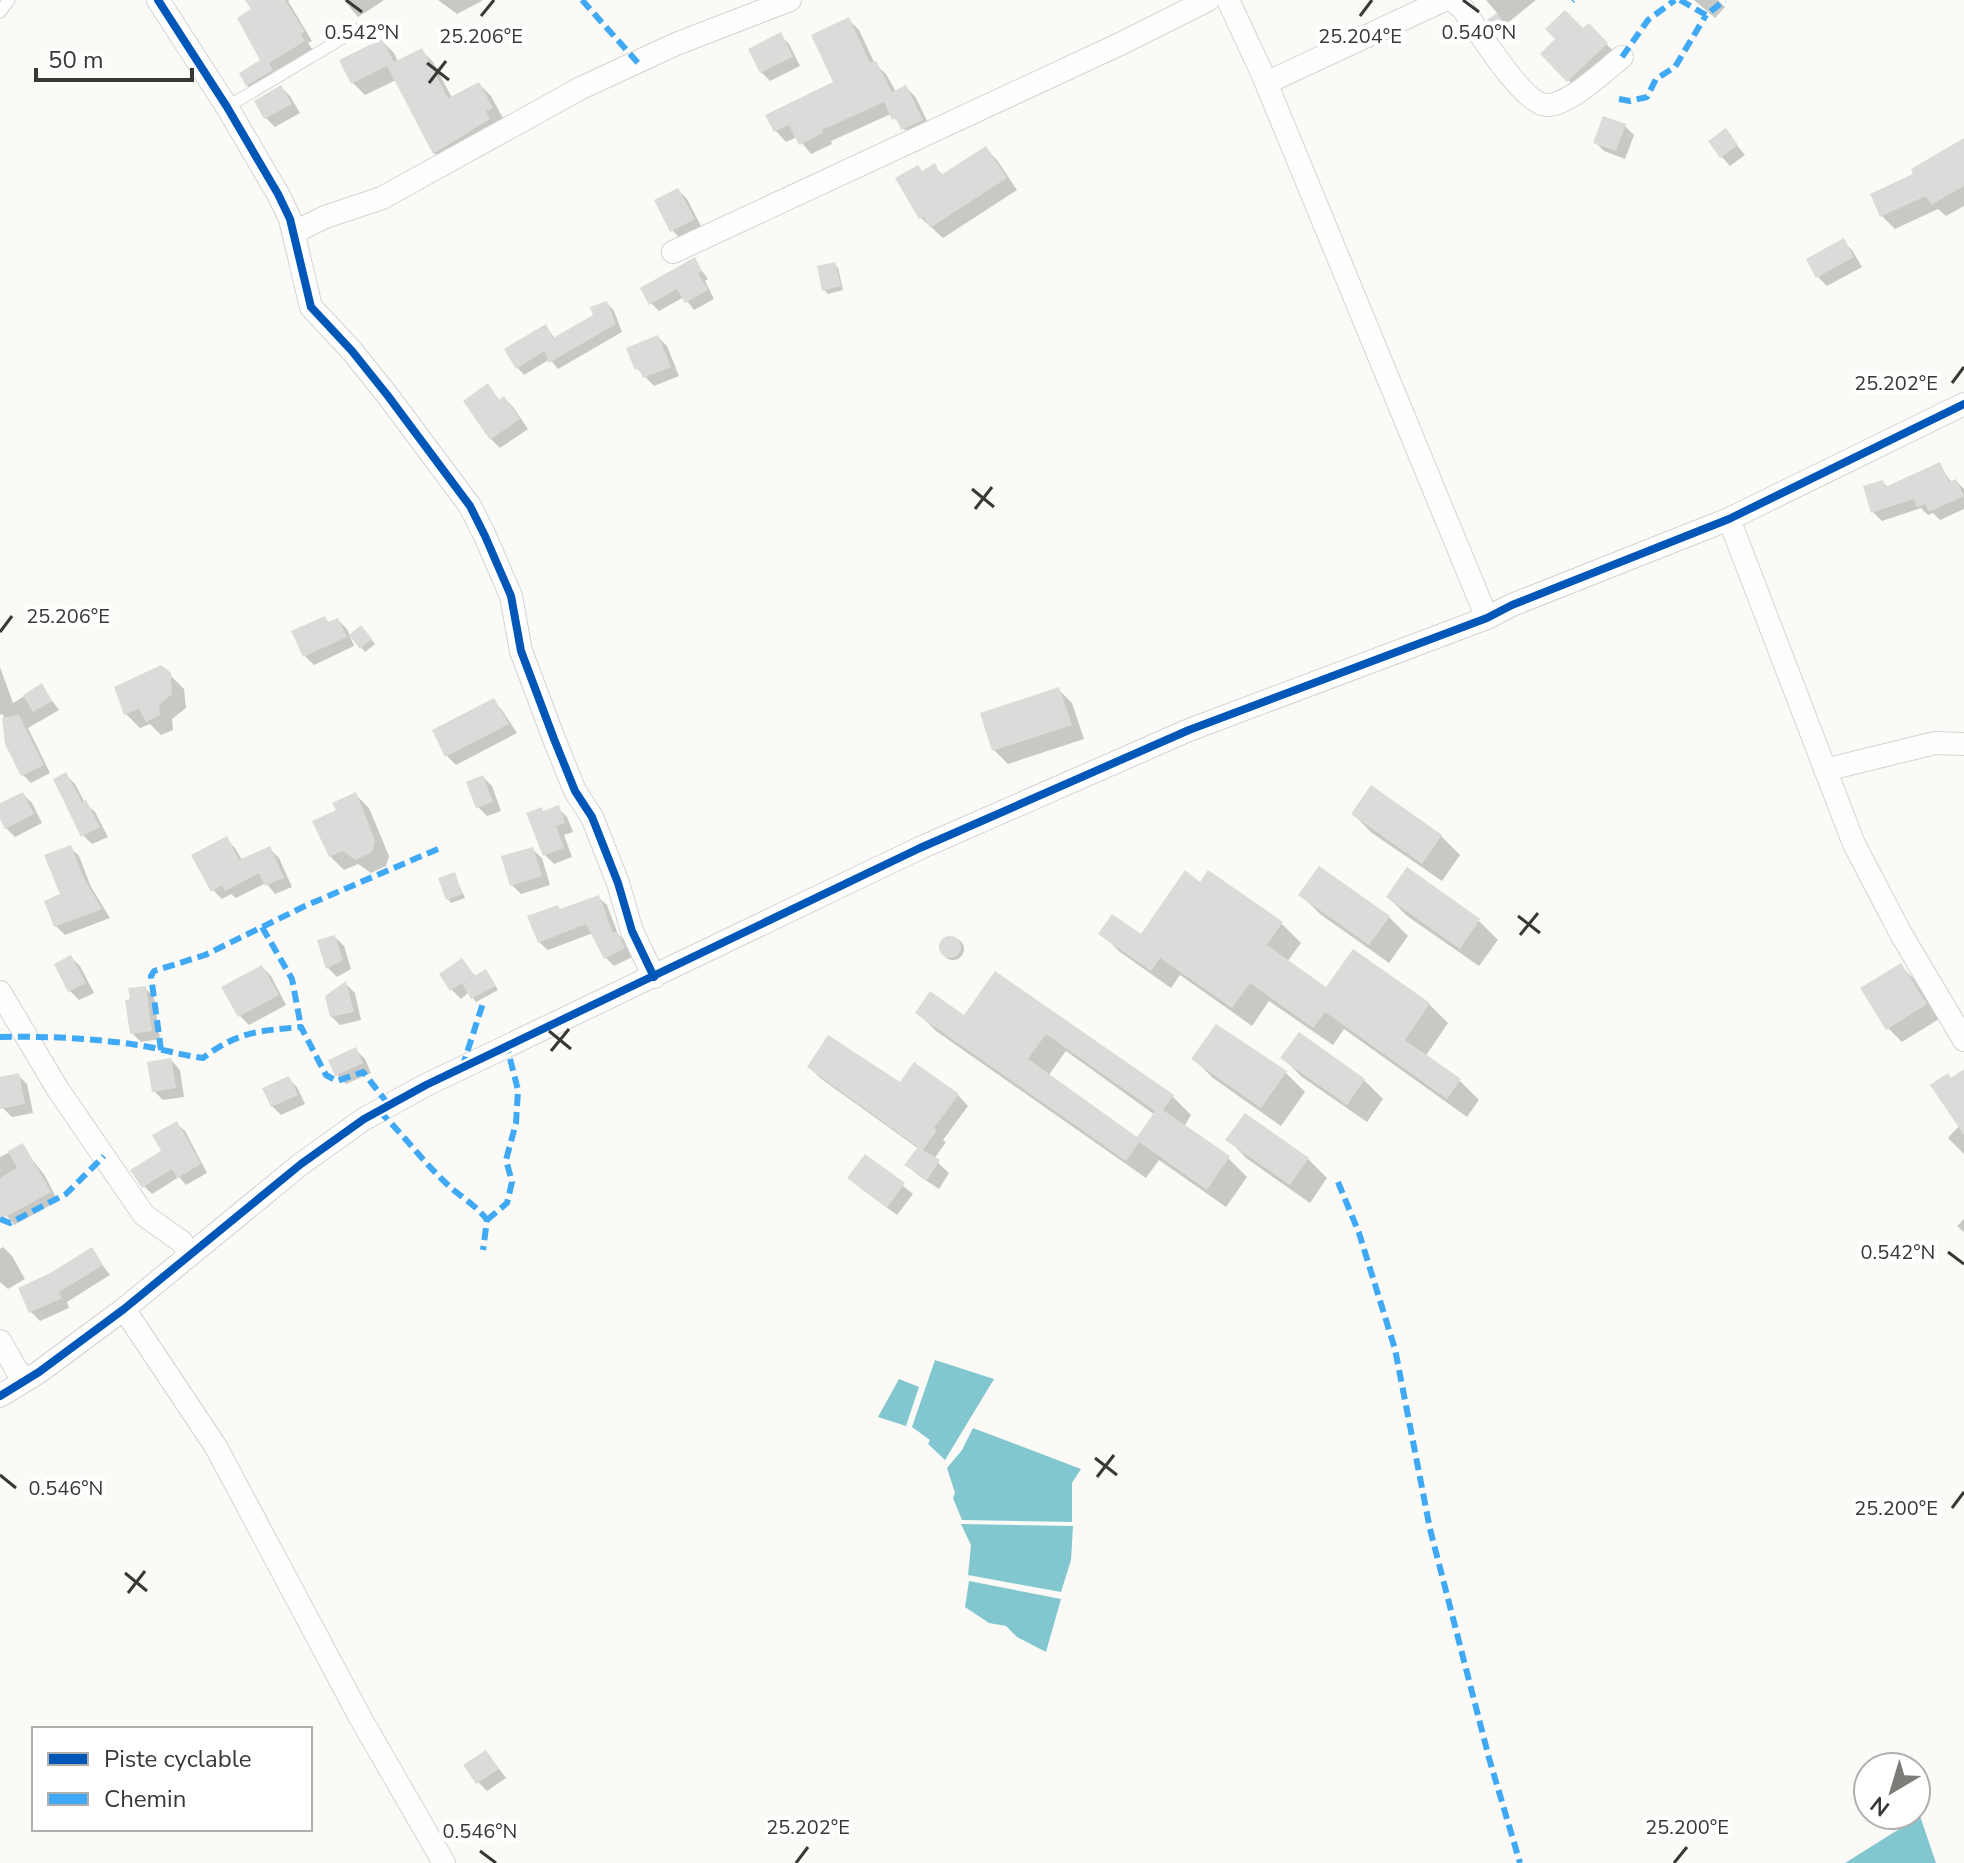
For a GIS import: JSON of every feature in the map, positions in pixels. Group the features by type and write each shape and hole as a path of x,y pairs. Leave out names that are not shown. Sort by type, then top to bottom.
{"street":[{"path":"158,0 278,194 293,233 311,307 388,396 470,506 511,596 521,651 554,739 575,791 592,817 618,883 632,931 654,977"},
{"path":"293,233 325,217 382,198 581,88 676,44 790,0"},
{"path":"673,252 1208,0"},
{"path":"1228,0 1266,83 1487,618"},
{"path":"1266,83 1444,0"},
{"path":"1452,0 1463,9 1515,82 1532,100 1547,106 1565,100 1622,57"},
{"path":"0,1396 124,1309 301,1164 364,1119 426,1085 920,848 1189,730 1487,618 1512,605 1729,519 1964,404"},
{"path":"1729,519 1854,844 1901,934 1964,1040"},
{"path":"1825,770 1935,743 1964,744"},
{"path":"0,992 57,1088 144,1215 182,1242 190,1255"},
{"path":"124,1309 216,1447 361,1719 444,1863"},
{"path":"0,1341 23,1381"}],"lane":[{"path":"0,12 9,0"},
{"path":"227,107 358,29"}],"water":[{"path":"935,1360 994,1379 945,1460 928,1444 930,1440 912,1427"},
{"path":"899,1379 919,1387 906,1426 878,1417"},
{"path":"973,1428 1081,1469 1072,1483 1072,1522 962,1520 953,1498 955,1493 947,1468 962,1450"},
{"path":"961,1524 1073,1526 1071,1560 1061,1592 968,1575 971,1545"},
{"path":"969,1581 1061,1599 1046,1652 1017,1637 1006,1626 989,1623 965,1607"},
{"path":"1896,1831 1925,1831 1936,1863 1845,1863"}],"building":[{"path":"245,0 285,0 305,32 301,34 305,41 269,63 273,70 246,86 239,73 260,60 237,18 251,9"},
{"path":"1565,10 1583,28 1589,23 1608,43 1567,82 1540,54 1555,39 1545,29"},
{"path":"1497,13 1508,28 1497,35 1487,20"},
{"path":"849,17 870,63 876,61 892,92 906,85 923,120 901,130 896,118 892,120 884,102 822,130 823,133 799,145 789,125 774,132 765,115 833,82 811,35"},
{"path":"781,32 793,57 760,73 748,49"},
{"path":"382,39 394,62 422,48 448,98 479,82 493,108 486,111 490,119 433,154 387,66 351,84 339,60"},
{"path":"281,85 292,104 264,119 254,101"},
{"path":"1603,116 1626,124 1616,151 1593,143"},
{"path":"1726,128 1738,145 1720,158 1708,141"},
{"path":"1964,138 1964,186 1931,205 1926,196 1880,217 1870,194 1913,174 1911,169"},
{"path":"986,146 1007,178 930,228 924,217 919,219 895,178 918,165 922,171 935,163 941,175"},
{"path":"678,188 695,219 670,232 654,200"},
{"path":"1844,238 1854,257 1816,278 1806,259"},
{"path":"695,257 702,271 698,273 708,290 685,303 677,289 649,305 640,288"},
{"path":"835,262 841,286 822,291 817,266"},
{"path":"607,301 616,324 549,363 544,351 516,369 504,349 546,324 553,338 593,315 590,307"},
{"path":"658,335 671,367 643,378 639,368 635,370 626,348"},
{"path":"488,383 499,400 504,396 520,419 490,440 463,401"},
{"path":"1940,462 1949,482 1956,479 1964,496 1929,512 1925,504 1917,507 1914,499 1871,513 1863,486 1883,480 1885,487"},
{"path":"325,616 328,622 338,618 347,637 303,657 291,631"},
{"path":"361,625 372,639 360,649 349,635"},
{"path":"161,665 171,673 172,694 159,705 160,715 146,722 139,709 124,715 114,687"},
{"path":"42,683 52,701 33,712 23,695"},
{"path":"1059,687 1072,725 992,751 980,713"},
{"path":"494,698 509,724 445,757 432,730"},
{"path":"19,715 44,765 21,776 5,744 2,718"},
{"path":"66,772 100,827 81,837 53,779"},
{"path":"483,775 493,802 476,808 466,782"},
{"path":"1371,785 1442,835 1422,864 1351,814"},
{"path":"23,792 34,814 5,829 0,819 0,803"},
{"path":"356,792 375,841 372,852 355,860 343,851 329,857 312,821 336,810 332,803"},
{"path":"559,805 565,823 556,826 564,848 543,856 526,813"},
{"path":"227,836 239,860 270,846 284,878 265,886 259,873 225,891 222,885 211,892 191,855"},
{"path":"71,845 83,876 102,909 54,927 44,901 60,894 44,855"},
{"path":"533,847 542,876 510,886 501,856"},
{"path":"1319,866 1390,916 1369,945 1298,895"},
{"path":"1407,867 1480,919 1460,949 1386,897"},
{"path":"1185,870 1200,882 1208,870 1283,922 1267,945 1326,987 1353,949 1430,1003 1405,1040 1461,1079 1447,1099 1325,1012 1313,1028 1250,983 1232,1008 1160,958 1151,971 1098,934 1112,914 1141,934"},
{"path":"455,872 462,894 446,900 438,878"},
{"path":"599,895 613,933 617,931 625,948 604,959 586,924 538,943 527,916 558,905 560,909"},
{"path":"335,935 343,960 326,969 317,940"},
{"path":"950,936 958,939 961,947 958,955 950,958 942,955 939,947 942,939"},
{"path":"71,955 86,983 68,992 54,964"},
{"path":"462,958 474,975 450,991 439,974"},
{"path":"1901,963 1927,1004 1886,1030 1860,988"},
{"path":"262,965 279,995 238,1017 221,987"},
{"path":"486,969 496,986 471,999 462,983"},
{"path":"995,971 1174,1095 1163,1110 1230,1156 1207,1190 1139,1142 1126,1161 915,1013 930,991 964,1015","holes":["1046,1034 1155,1111 1137,1137 1028,1059"]},
{"path":"346,981 354,1012 330,1017 325,996"},
{"path":"146,986 152,1031 130,1034 125,1000 130,999 128,988"},
{"path":"1216,1024 1287,1071 1261,1108 1191,1059"},
{"path":"1299,1032 1365,1079 1347,1105 1280,1058"},
{"path":"828,1035 900,1082 914,1062 959,1094 934,1128 937,1130 923,1150 940,1160 927,1180 904,1165 918,1147 807,1067"},
{"path":"356,1047 363,1063 335,1076 328,1060"},
{"path":"171,1058 176,1088 152,1092 147,1062"},
{"path":"1964,1069 1964,1135 1930,1085 1948,1073 1951,1078"},
{"path":"19,1073 25,1104 0,1109 0,1077"},
{"path":"289,1076 298,1095 271,1107 262,1088"},
{"path":"1245,1113 1309,1158 1290,1185 1225,1140"},
{"path":"177,1121 201,1164 177,1178 172,1169 142,1188 130,1170 161,1151 152,1135"},
{"path":"23,1143 51,1192 0,1220 0,1178 17,1168 8,1151"},
{"path":"865,1154 905,1183 887,1208 847,1178"},
{"path":"92,1247 103,1265 59,1292 62,1298 29,1313 18,1288 52,1272"},
{"path":"486,1750 499,1769 476,1784 463,1765"}],"marked path":[{"path":"582,0 638,63"},
{"path":"1622,57 1648,20 1675,0"},
{"path":"1680,0 1706,15 1725,0"},
{"path":"1619,99 1630,101 1647,97 1656,79 1675,67 1706,15"},
{"path":"161,1050 151,976 154,971 205,955 305,906 438,849"},
{"path":"262,927 292,979 301,1027"},
{"path":"462,1068 484,1000"},
{"path":"0,1037 103,1041 203,1058 238,1037 301,1027 326,1075 337,1081 363,1072 389,1105"},
{"path":"487,1220 507,1203 512,1182 506,1160 516,1123 518,1090 507,1047"},
{"path":"379,1111 440,1177 487,1220 483,1250"},
{"path":"0,1219 10,1223 66,1194 104,1156"},
{"path":"1338,1182 1359,1233 1395,1349 1430,1529 1489,1758 1520,1863"}],"cycle path":[{"path":"158,0 278,194 290,219 311,307 388,396 470,506 511,596 521,651 554,739 575,791 592,817 618,883 632,931 654,977"},
{"path":"0,1396 39,1372 124,1309 301,1164 364,1119 426,1085 920,848 1189,730 1487,618 1512,605 1729,519 1964,404"}]}
